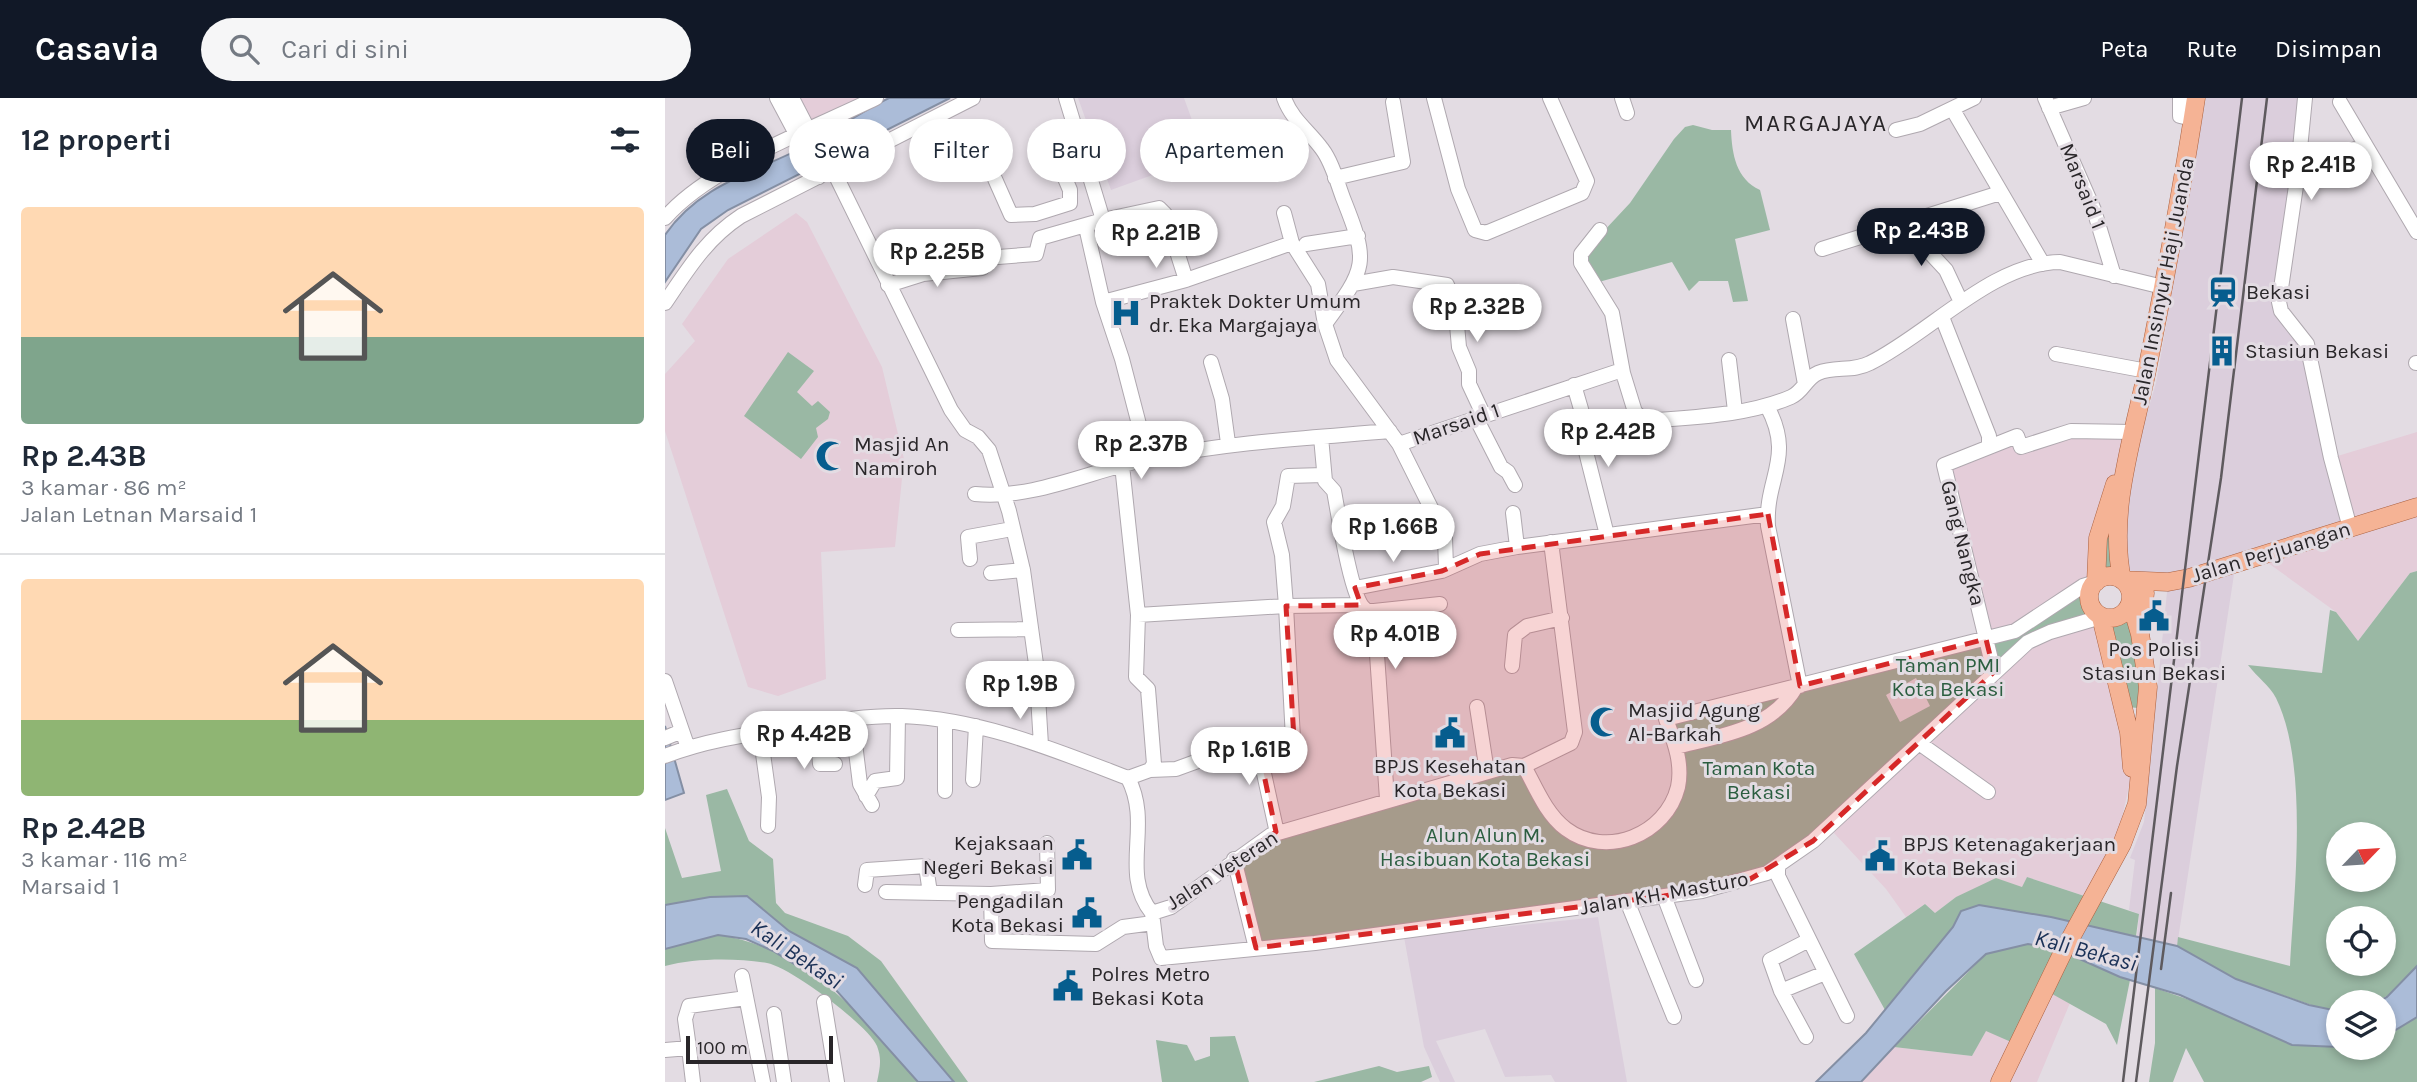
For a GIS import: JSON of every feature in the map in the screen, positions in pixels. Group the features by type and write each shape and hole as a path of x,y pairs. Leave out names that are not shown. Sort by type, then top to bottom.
{"main road":[{"name":"Jalan Insinyur Haji Juanda","path":"2122,580 2115,534 2126,463 2164,287 2196,98"},
{"name":"Jalan Insinyur Haji Juanda","path":"2096,582 2098,538 2112,491 2126,463"},
{"name":"Jalan Perjuangan","path":"2122,580 2168,582 2417,506"},
{"path":"2000,1082 2091,898 2122,844 2137,804 2147,702 2147,670 2136,598 2122,580 2107,576 2096,582 2090,590 2089,602 2101,617 2129,732 2131,777 2117,840 2101,879"},
{"path":"2101,617 2122,615 2136,598 2168,582"},
{"path":"2121,704 2137,708 2147,702"}],"street":[{"path":"777,98 792,119"},
{"path":"792,98 799,119"},
{"path":"839,119 876,98"},
{"path":"895,135 973,98"},
{"path":"1066,98 1073,119"},
{"path":"1284,98 1297,123 1325,153 1358,236 1361,256 1353,284 1325,324"},
{"path":"1434,98 1458,189 1475,230 1486,233 1582,193 1587,181 1550,98"},
{"path":"1622,98 1627,113"},
{"path":"1896,130 1920,124 1975,98"},
{"path":"2047,103 2084,98"},
{"path":"2180,98 2180,116 2193,119"},
{"path":"2305,98 2297,179 2279,302 2281,311 2307,344 2330,458 2350,528"},
{"path":"1335,178 1403,162 1393,102"},
{"path":"2340,102 2417,232"},
{"name":"Marsaid 1","path":"2047,103 2094,210 2114,276"},
{"path":"1952,110 2043,264"},
{"path":"2297,179 2318,171 2324,163 2365,144"},
{"path":"665,218 699,186 789,146"},
{"path":"665,303 703,246 719,230 802,182"},
{"path":"830,182 888,285 951,410 965,430 978,437 989,450 1023,570 1041,745"},
{"path":"996,182 1011,215 1035,214 1070,203 1067,182"},
{"path":"1092,182 1103,220"},
{"path":"1822,249 1907,220 2000,193"},
{"path":"888,285 923,274 982,268 985,258 1036,254 1040,238 1159,208 1165,214 1186,280"},
{"path":"1284,213 1318,284 1325,324 1337,360 1399,443 1445,538 1446,567"},
{"path":"1907,220 1919,241 1946,270 1961,302"},
{"path":"1086,227 1103,302 1122,359 1147,459"},
{"path":"1173,238 1206,230"},
{"path":"1600,230 1581,254 1581,263 1612,313 1623,373 1635,412 1642,421"},
{"path":"1103,302 1186,280 1299,244 1358,236"},
{"path":"1607,535 1583,440 1591,443 1642,421 1767,406 1797,394 1821,372 1867,365 1907,343 1961,302 2011,275 2043,264 2060,262 2164,287"},
{"path":"1353,284 1393,277 1447,285 1455,303 1459,347 1469,371 1469,384 1479,415 1501,467 1508,472 1515,485"},
{"path":"1942,317 1990,440 1989,446 2017,436 2021,447 2071,431 2133,432"},
{"path":"1793,320 1805,384"},
{"path":"2056,354 2147,371"},
{"path":"1729,360 1735,411"},
{"path":"1211,362 1222,399 1228,443"},
{"name":"Marsaid 1","path":"1399,443 1574,385 1616,372 1623,373"},
{"path":"1574,385 1591,443"},
{"path":"1767,406 1778,430 1781,447 1768,514 1798,687"},
{"path":"975,494 1004,496 1147,459 1228,443 1390,431"},
{"path":"1321,437 1324,475 1334,491 1355,588 1367,608 1387,799"},
{"name":"Gang Nangka","path":"1986,639 1944,465 1989,446"},
{"path":"1122,465 1138,614 1136,677 1148,689 1149,696 1154,764 1150,770"},
{"path":"665,681 672,735 682,750 757,733 852,719 898,716 976,726 1041,745 1128,778 1150,770 1176,769 1217,754 1293,737 1282,555 1274,522 1283,506 1285,481 1290,476 1324,475"},
{"path":"1513,513 1517,547"},
{"path":"1355,588 1403,580 1480,554 1517,547 1768,514"},
{"path":"970,559 968,537 1012,529"},
{"path":"1512,666 1515,635 1527,626 1562,618 1551,542"},
{"path":"991,573 1023,570"},
{"path":"1524,766 1549,812 1564,828 1594,841 1614,842 1646,832 1661,820 1672,803 1678,786 1676,747 1666,719 2015,631 2096,582"},
{"path":"1138,614 1286,606 1367,608 1440,604"},
{"path":"2042,614 2041,626 2050,632"},
{"name":"Jalan KH. Masturo","path":"1152,918 1156,946 1161,958 1315,943 1664,897 1738,883 1778,867 1813,841 2028,642 2050,632 2101,617"},
{"name":"Jalan Veteran","path":"1128,778 1136,793 1140,815 1136,887 1152,918 1171,907 1234,859 1276,833 1512,765 1524,766 1571,743 1574,739 1562,618"},
{"path":"958,630 1031,629"},
{"path":"1986,639 1994,672"},
{"path":"1676,747 1741,730 1775,714 1798,687"},
{"path":"1477,707 1487,772"},
{"path":"852,719 858,771 869,800 875,781 897,778 898,716"},
{"path":"945,721 945,791"},
{"path":"817,724 820,764 835,765"},
{"path":"973,780 976,726"},
{"path":"757,733 769,797 768,826"},
{"path":"1919,743 1987,792"},
{"path":"1258,746 1276,833"},
{"path":"886,892 991,894 1048,890 1047,843"},
{"path":"1234,859 1256,948"},
{"path":"865,885 867,870 926,866 930,893"},
{"path":"1778,867 1778,876 1847,1016"},
{"path":"991,894 992,941 1096,944 1123,927 1152,918"},
{"path":"1664,897 1696,980"},
{"path":"1627,901 1674,1017"},
{"path":"1806,1037 1781,991 1771,958 1809,940"},
{"path":"1781,991 1825,973"},
{"path":"742,976 763,1082"},
{"path":"693,1082 685,1019 689,1006 746,998"},
{"path":"824,1002 837,1082"},
{"path":"774,1014 785,1082"},
{"path":"665,1050 689,1048"}],"highlighted area":[{"path":"1768,514 1800,686 1986,639 1994,672 1813,841 1747,881 1664,896 1256,948 1234,859 1276,832 1258,746 1294,739 1286,606 1361,605 1355,588 1442,571 1480,554"}],"shaded area":[{"path":"792,98 876,98 833,119 803,119"},
{"path":"1078,98 1184,98 1192,119 1140,119 1140,180 1111,190 1108,182 1126,182 1126,119 1086,119"},
{"path":"2206,98 2299,98 2279,302 2303,339 2350,528 2237,555 2177,946 2137,936 2139,914 2129,910 2135,860 2130,858 2144,822 2168,582 2122,580 2121,501 2156,383"},
{"path":"796,213 807,222 882,367 904,459 895,547 821,552 826,679 778,696 748,687 665,431 665,374 695,341 682,324 728,259"},
{"path":"2071,431 2133,432 2096,582 1986,639 1944,465 2017,436 2021,447"},
{"path":"2417,432 2417,571 2410,573 2358,641 2336,612 2257,555 2331,458"},
{"path":"2101,617 2131,777 2117,840 2091,898 2027,877 2022,888 1956,897 1935,913 1925,904 1906,917 1886,889 1834,833 1854,803 2028,642"},
{"path":"1598,917 1627,1082 1555,1082 1551,1075 1505,1077 1485,1029 1436,1041 1455,1082 1440,1082 1424,1047 1404,937"},
{"path":"2045,990 2070,1003 2037,1082 1861,1082 1894,1047 1972,1056 1985,1031"}],"green space":[{"path":"1693,125 1712,130 1731,130 1737,165 1745,179 1760,190 1770,230 1735,239 1748,301 1733,302 1728,281 1699,281 1689,291 1672,262 1595,283 1584,265 1588,248 1630,203 1674,139 1685,127"},
{"path":"788,352 814,371 797,392 812,406 818,401 830,412 828,419 816,428 818,437 801,459 744,416"},
{"path":"2112,491 2118,578 2101,578 2093,591 2091,602 2097,611 2109,619 2126,611 2147,670 2138,708 2127,707 2101,617 2050,631 1828,827 1743,881 1256,948 1234,859 1271,835 1524,766 1549,812 1594,841 1646,832 1678,786 1666,719 1986,639 2095,582","holes":["1916,678 1930,706 1900,722 1886,695"]},
{"path":"2417,571 2417,966 2396,990 2326,990 2326,1010 2236,979 2177,946 2178,937 2290,966 2297,829 2293,758 2276,698 2248,665 2322,673 2330,610 2336,612 2358,641 2410,573"},
{"path":"727,789 749,841 773,859 776,903 785,913 848,936 881,961 968,1082 954,1082 857,968 789,931 747,896 710,897 665,905 665,828 682,878 721,871 706,795"},
{"path":"2027,877 2139,914 2136,936 1979,905 1961,911 1953,927 1885,1010 1854,954 1925,904 1935,913 1956,897 1996,878 2022,887"},
{"path":"718,935 749,942 779,954 806,970 831,989 877,1033 918,1082 877,1082 880,1055 871,1037 810,985 778,967 742,960 689,961 665,966 665,949"},
{"path":"2028,944 2055,948 2130,980 2117,1045 2106,1024 2045,990 2018,1045 1986,1031 1972,1056 1894,1047 1986,954"},
{"path":"2155,988 2326,1047 2326,1060 2396,1060 2396,1030 2417,1017 2417,1082 2204,1082 2186,1048 2173,1082 2149,1082 2155,1043"},
{"path":"1235,1036 1249,1082 1162,1082 1156,1040 1187,1045 1195,1061 1210,1056 1210,1037"},
{"path":"1379,1066 1397,1072 1429,1066 1432,1077 1421,1082 1314,1082"}],"water":[{"path":"889,98 950,98 895,126 895,119 852,119"},
{"path":"789,154 789,179 728,210 701,229 665,282 665,235 680,216 697,201 729,182 775,182 775,161"},
{"path":"665,726 684,793 665,800"},
{"name":"Kali Bekasi","path":"747,896 789,931 857,968 954,1082 918,1082 836,990 773,951 746,939 718,935 665,949 665,905 710,897"},
{"name":"Kali Bekasi","path":"1979,905 2051,917 2177,946 2236,979 2326,1009 2326,1046 2292,1045 2180,995 2120,977 2055,948 2028,944 1986,954 1946,991 1861,1082 1816,1082 1866,1033 1953,927 1961,911"},
{"path":"2417,966 2417,1017 2396,1030 2396,990 2394,990"}],"railway":[{"path":"2123,1082 2242,98"},
{"path":"2136,1082 2177,766 2221,478 2267,98"},
{"path":"2161,969 2171,893"}],"place":[{"name":"Bekasi","path":"2223,292"},
{"name":"Praktek Dokter Umum dr. Eka Margajaya","path":"1126,313"},
{"name":"Stasiun Bekasi","path":"2222,351"},
{"name":"Masjid An Namiroh","path":"831,456"},
{"name":"Pos Polisi Stasiun Bekasi","path":"2154,616"},
{"name":"Masjid Agung Al-Barkah","path":"1605,722"},
{"name":"BPJS Kesehatan Kota Bekasi","path":"1450,733"},
{"name":"Kejaksaan Negeri Bekasi","path":"1077,855"},
{"name":"BPJS Ketenagakerjaan Kota Bekasi","path":"1880,856"},
{"name":"Pengadilan Kota Bekasi","path":"1087,913"},
{"name":"Polres Metro Bekasi Kota","path":"1068,986"}],"district":[{"name":"MARGAJAYA","path":"1816,123"}],"park label":[{"name":"Taman PMI Kota Bekasi","path":"1948,677"},
{"name":"Taman Kota Bekasi","path":"1759,780"},
{"name":"Alun Alun M. Hasibuan Kota Bekasi","path":"1485,847"}]}
